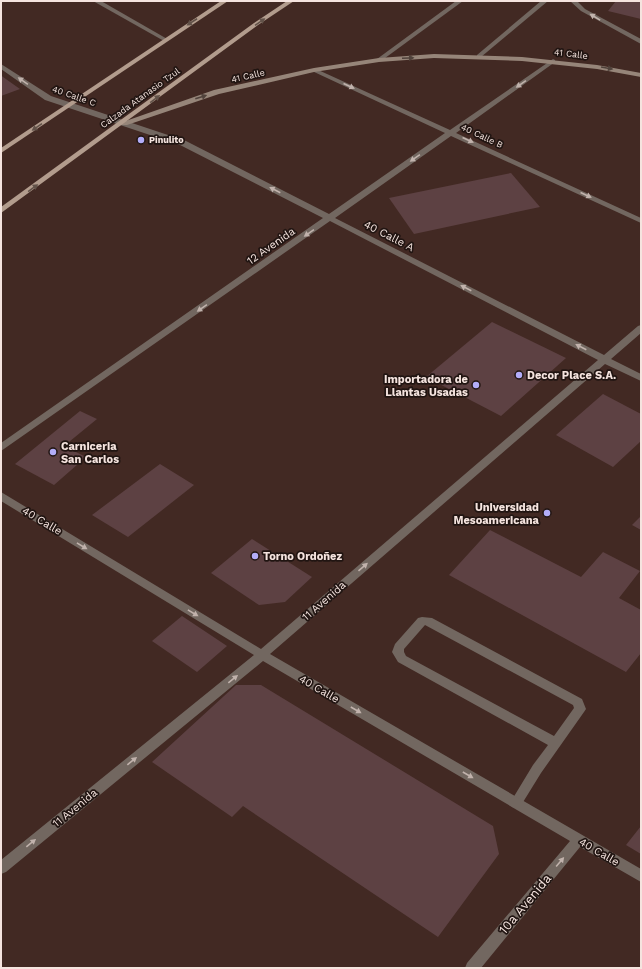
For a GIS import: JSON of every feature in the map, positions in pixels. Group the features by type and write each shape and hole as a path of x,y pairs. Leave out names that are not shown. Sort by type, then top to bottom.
{"main road":[{"path":"1,151 225,1"},
{"name":"Calzada Atanasio Tzul","path":"1,211 124,123 256,24 291,1"},
{"name":"41 Calle","path":"124,123 217,92 314,70 379,60 434,56 480,56 553,61 641,75"}],"street":[{"path":"96,1 166,40"},
{"name":"41 Calle","path":"379,60 460,1"},
{"path":"480,56 545,1"},
{"path":"573,1 583,10 641,42"},
{"name":"12 Avenida","path":"1,448 553,61"},
{"name":"40 Calle C","path":"1,66 48,98 124,123"},
{"name":"40 Calle B","path":"314,70 641,221"},
{"name":"40 Calle A","path":"124,123 183,143 641,378"},
{"name":"11 Avenida","path":"1,868 262,655 604,358 641,328"},
{"name":"40 Calle","path":"1,496 262,655 641,876"},
{"path":"516,803 555,743 580,709 578,702 428,621 422,621 399,647 398,652 402,659 555,743"},
{"name":"10a Avenida","path":"472,968 578,840"}],"building":[{"path":"616,1 641,1 641,19 608,11"},
{"path":"1,75 3,77 20,89 1,96"},
{"path":"511,173 540,207 414,234 389,198"},
{"name":"Decor Place S.A.","path":"492,322 566,358 501,416 426,377"},
{"path":"603,394 641,414 641,441 613,467 556,435"},
{"name":"Carniceria San Carlos","path":"80,411 97,419 64,446 86,457 54,485 15,464"},
{"path":"160,464 194,485 128,537 92,515"},
{"path":"641,516 641,530 632,525"},
{"path":"490,530 581,577 603,552 640,571 619,598 641,610 641,653 626,672 449,575"},
{"name":"Torno Ordoñez","path":"252,539 312,577 285,602 259,605 211,573"},
{"path":"182,616 227,646 197,672 152,641"},
{"path":"236,685 261,685 493,826 499,854 438,937 243,806 232,817 152,762"},
{"path":"641,826 641,854 626,845"}],"place":[{"name":"Pinulito","path":"141,140"},
{"name":"Decor Place S.A.","path":"519,375"},
{"name":"Importadora de Llantas Usadas","path":"476,385"},
{"name":"Carniceria San Carlos","path":"53,452"},
{"name":"Universidad Mesoamericana","path":"547,513"},
{"name":"Torno Ordoñez","path":"255,556"}]}
